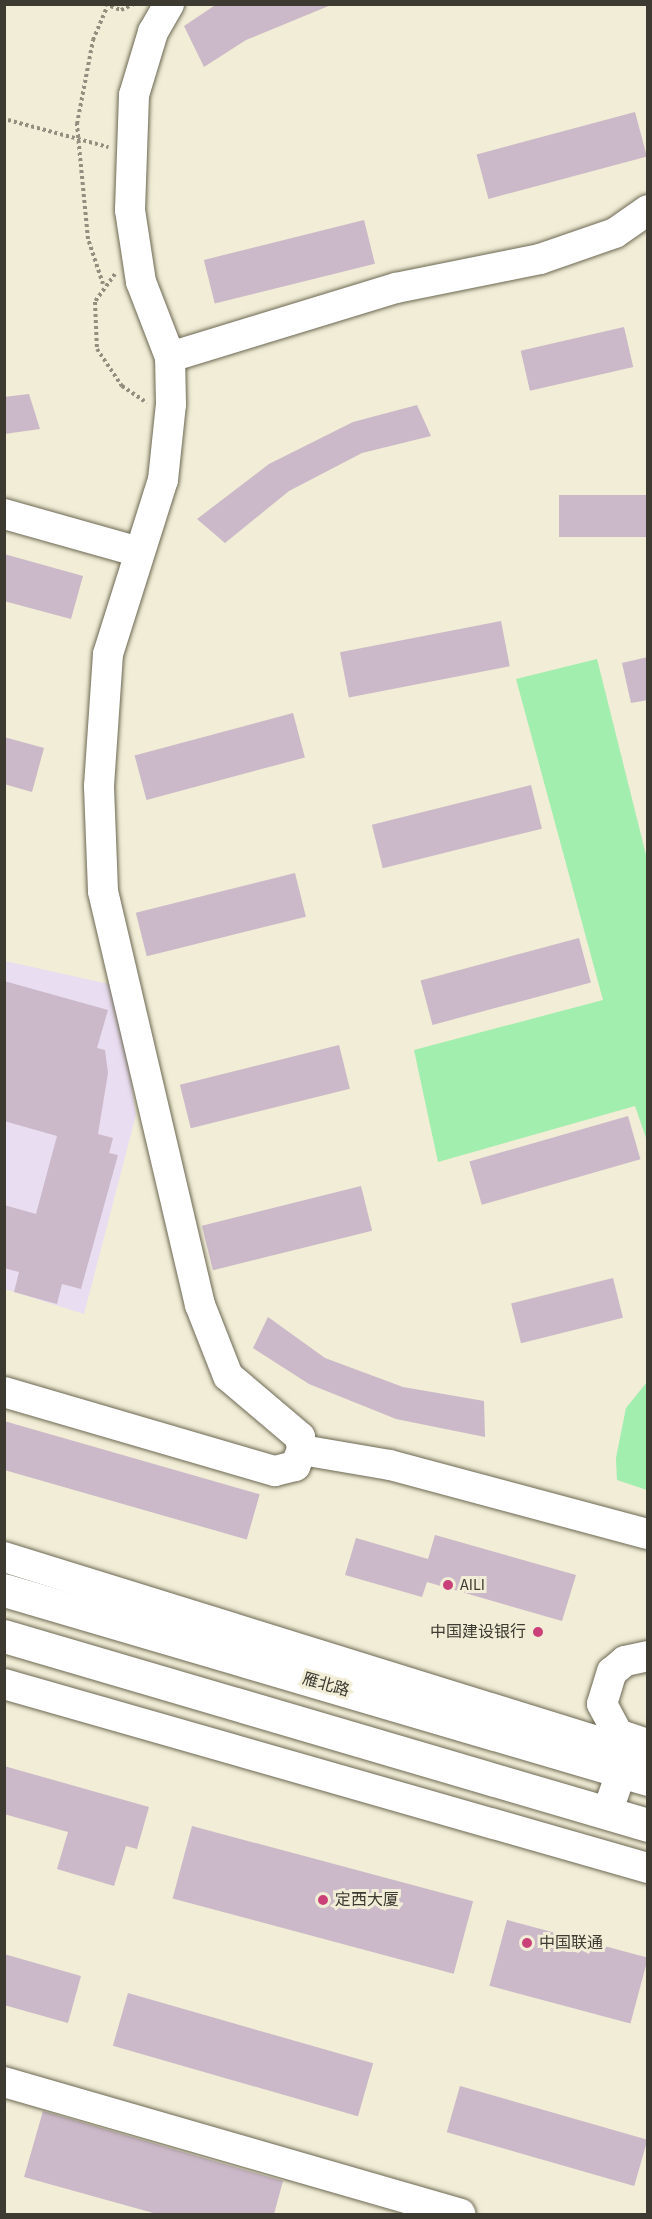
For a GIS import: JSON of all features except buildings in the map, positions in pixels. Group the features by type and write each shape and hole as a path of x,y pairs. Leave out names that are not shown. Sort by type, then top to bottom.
{"main road":[{"name":"雁北路","path":"4,1590 638,1757"},
{"path":"4,1636 648,1825"}],"street":[{"path":"4,1392 275,1471 295,1466 302,1450 300,1437 228,1376 200,1305 103,891 99,786 108,654 136,551 163,480 170,411 170,357 138,259 130,210 134,95 153,32 169,4"},
{"path":"170,357 396,288 540,260 615,233 648,210"},
{"path":"4,514 136,551"},
{"path":"302,1450 390,1465 648,1534"},
{"path":"4,1557 638,1757"},
{"path":"638,1757 607,1720 603,1686 625,1661 648,1656"},
{"path":"4,1684 648,1868"},
{"path":"607,1813 638,1757"},
{"path":"4,2082 460,2214"}],"path":[{"path":"134,4 121,10 106,5 93,40 77,141 88,239 104,285 93,330 97,350 122,386 170,411"},
{"path":"8,120 77,141 132,152"},
{"path":"104,285 138,259"}],"shaded area":[{"path":"5,961 118,986 136,1115 84,1314 5,1289"}],"green space":[{"path":"597,659 647,859 647,1141 635,1106 438,1162 414,1050 603,1000 516,679"},
{"path":"647,1382 647,1490 617,1480 616,1458 626,1408"}],"place":[{"name":"AILI","path":"448,1585"},
{"name":"中国建设银行","path":"538,1632"},
{"name":"定西大厦","path":"323,1900"},
{"name":"中国联通","path":"527,1943"}]}
